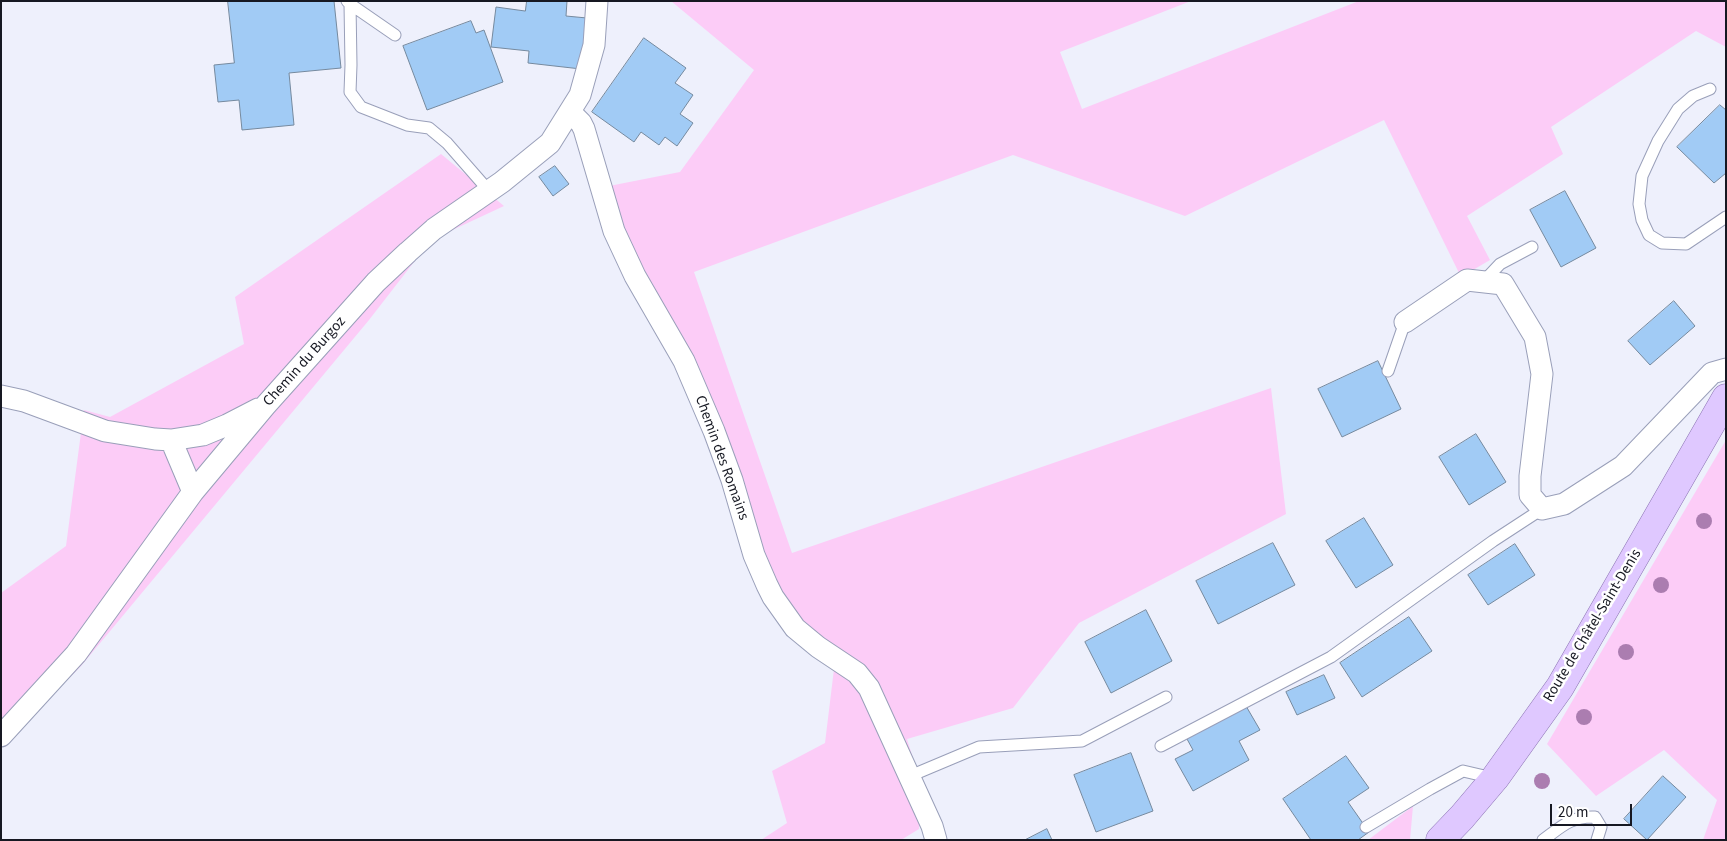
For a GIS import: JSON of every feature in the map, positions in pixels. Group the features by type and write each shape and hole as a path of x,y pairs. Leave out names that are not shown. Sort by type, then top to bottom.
{"main road":[{"name":"Route de Châtel-Saint-Denis","path":"1440,840 1495,778 1560,687 1726,398"}],"street":[{"name":"Chemin du Burgoz","path":"1,736 76,654 194,492 265,406 376,282 434,230 490,190 550,143 580,95 594,45 597,1"},
{"name":"Chemin des Romains","path":"570,112 584,129 608,216 618,242 635,276 684,361 714,431 732,480 754,555 773,597 795,628 818,647 847,665 864,681 873,695 910,776 932,826 936,840"},
{"path":"1405,322 1467,280 1503,284 1536,337 1542,374 1530,476 1530,495 1542,509 1564,504 1623,466 1712,374 1726,369"},
{"path":"1,396 24,401 105,431 170,440 203,435 265,406"},
{"path":"170,440 194,492"}],"lane":[{"path":"348,3 395,35"},
{"path":"348,3 350,92 361,107 407,125 429,128 447,143 490,190"},
{"path":"1710,89 1693,96 1678,109 1658,141 1642,176 1639,204 1642,220 1648,235 1662,243 1686,244 1726,217"},
{"path":"1484,281 1500,264 1532,247"},
{"path":"1388,371 1405,322"},
{"path":"1161,746 1331,657 1493,541 1542,509"},
{"path":"910,776 979,747 1082,741 1166,697"},
{"path":"1366,827 1463,771 1495,778"},
{"path":"1542,840 1571,820 1585,816 1595,817 1601,826 1596,840"}],"shaded area":[{"path":"671,1 1191,1 1060,52 1082,109 1359,1 1726,1 1726,47 1696,31 1551,127 1563,154 1467,216 1490,260 1461,277 1384,120 1185,216 1013,155 694,272 792,553 1271,388 1286,514 1079,623 1013,708 907,739 921,784 919,829 901,840 761,840 787,823 772,771 825,743 834,669 778,623 746,563 712,444 652,319 594,189 680,172 754,70"},
{"path":"441,154 504,206 431,240 369,320 81,666 1,747 1,593 66,546 84,410 110,417 244,344 235,297"},
{"path":"1726,440 1726,840 1703,840 1717,800 1664,750 1596,796 1547,744"},
{"path":"1413,806 1410,840 1368,840"}],"building":[{"path":"228,1 334,1 341,68 289,73 294,125 242,130 239,100 218,102 214,65 234,63"},
{"path":"527,1 567,1 566,16 587,18 581,69 528,63 529,51 491,47 496,7 525,11"},
{"path":"471,21 476,33 484,30 503,82 427,110 403,46"},
{"path":"644,38 686,68 675,83 693,95 680,114 693,123 677,146 665,137 659,145 641,132 634,142 592,112"},
{"path":"1720,105 1726,110 1726,173 1714,183 1677,147"},
{"path":"555,166 569,184 553,196 539,177"},
{"path":"1565,191 1596,248 1561,267 1530,210"},
{"path":"1674,301 1695,326 1650,365 1628,341"},
{"path":"1378,361 1401,409 1342,437 1318,389"},
{"path":"1476,434 1506,482 1469,505 1439,457"},
{"path":"1364,518 1393,565 1356,588 1326,541"},
{"path":"1273,543 1295,585 1218,624 1196,581"},
{"path":"1515,544 1535,575 1488,605 1468,575"},
{"path":"1146,610 1172,661 1111,693 1085,642"},
{"path":"1409,617 1432,651 1362,697 1340,663"},
{"path":"1324,675 1335,698 1297,715 1286,692"},
{"path":"1246,706 1260,730 1239,741 1249,760 1193,791 1175,759 1193,750 1187,739"},
{"path":"1131,753 1153,811 1096,832 1074,775"},
{"path":"1346,756 1369,788 1348,802 1369,832 1358,840 1311,840 1283,799"},
{"path":"1663,776 1686,797 1647,840 1624,819"},
{"path":"1047,829 1052,840 1025,840"}]}
